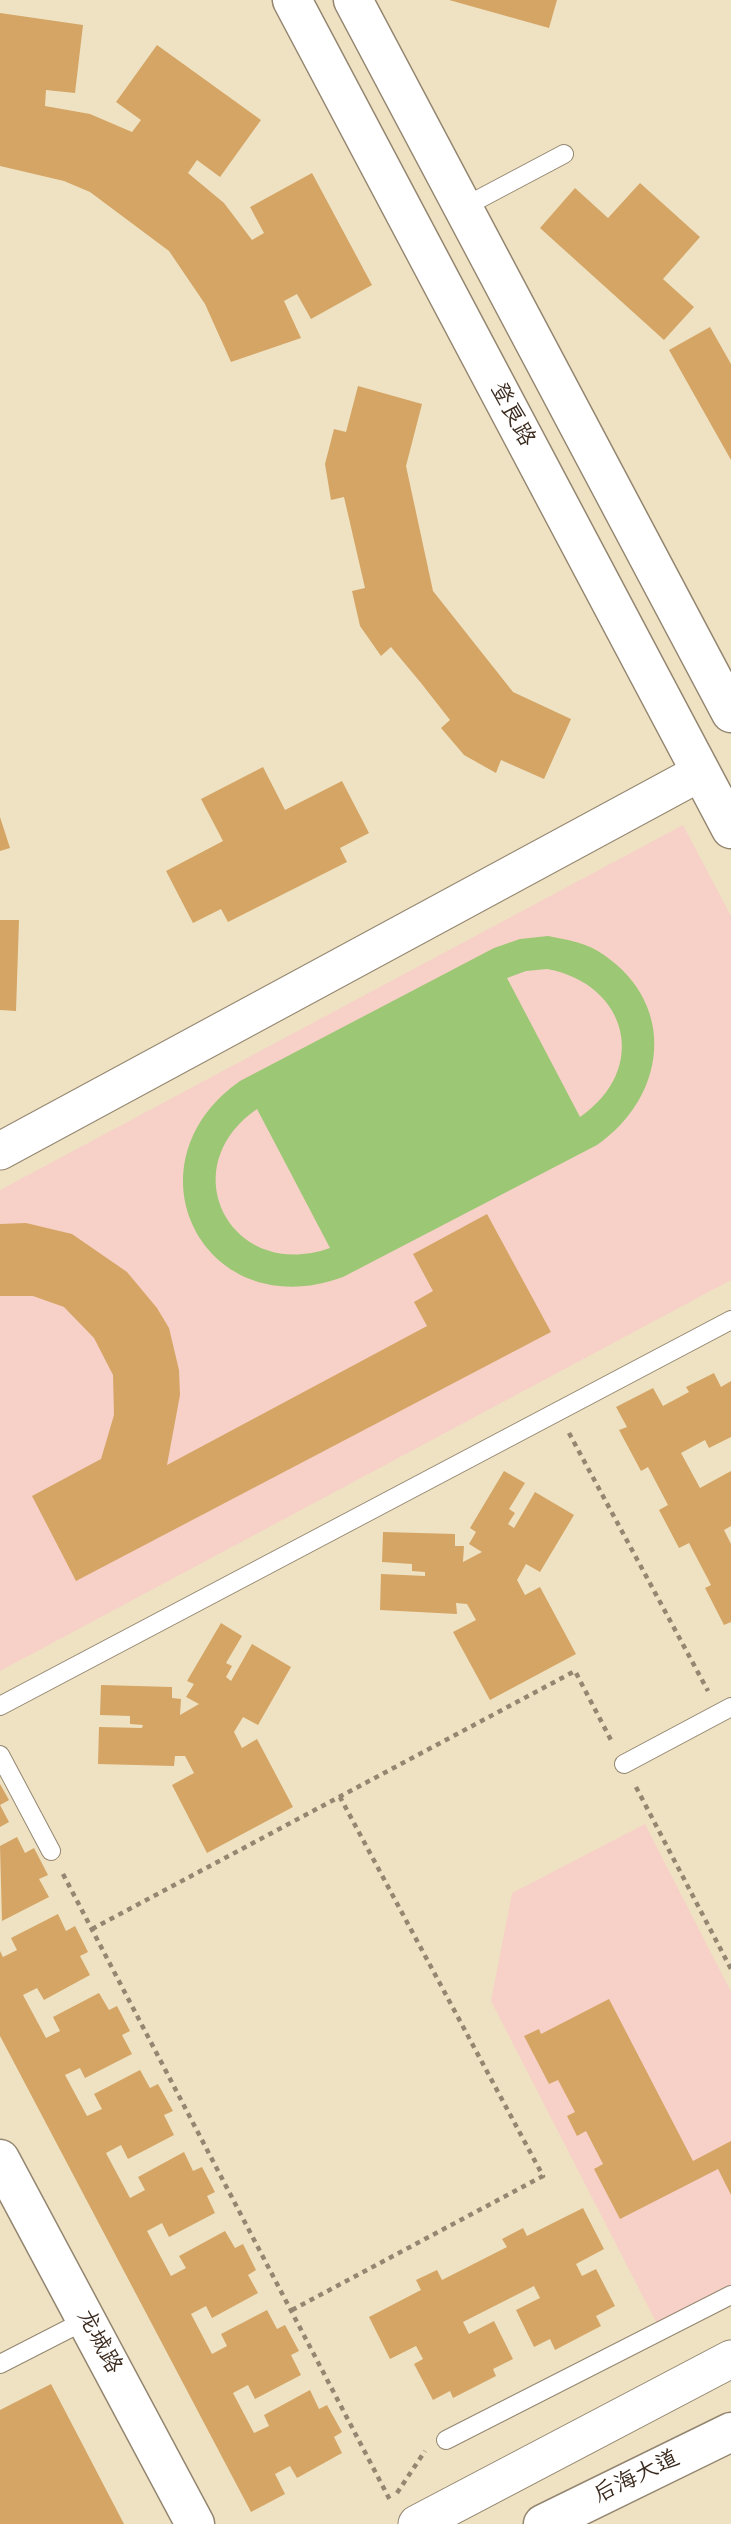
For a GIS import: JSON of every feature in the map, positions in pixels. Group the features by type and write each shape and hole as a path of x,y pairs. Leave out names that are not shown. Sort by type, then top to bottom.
{"street":[{"name":"登良路","path":"292,0 731,829"},
{"path":"353,0 731,713"},
{"path":"415,233 464,207"},
{"path":"0,1151 701,772"},
{"name":"龙城路","path":"0,2159 195,2524"},
{"path":"417,2524 731,2359"},
{"name":"后海大道","path":"543,2524 731,2432"}],"lane":[{"path":"464,207 564,153"},
{"path":"0,1706 731,1320"},
{"path":"624,1764 725,1710"},
{"path":"0,1755 51,1851"},
{"path":"446,2440 731,2295"},
{"path":"0,2364 86,2319"}],"path":[{"path":"558,1412 725,1710"},
{"path":"92,1929 575,1671 731,1969"},
{"path":"292,2310 543,2176 341,1797"},
{"path":"51,1851 392,2502 421,2453 446,2440"}],"shaded area":[{"path":"683,825 731,916 731,1280 0,1671 0,1190"},
{"path":"645,1824 731,1992 731,2285 657,2324 491,2001 512,1893"}],"green space":[{"path":"548,936 578,942 591,948 604,955 628,976 644,999 652,1025 654,1051 649,1077 638,1102 620,1125 597,1145 343,1277 294,1287 252,1280 218,1260 195,1230 184,1193 186,1154 205,1116 240,1081 494,948 520,939","holes":["547,969 575,978 596,992 611,1010 620,1031 622,1053 616,1076 602,1097 580,1117 507,978 526,971","257,1109 330,1248 295,1254 265,1249 241,1235 224,1214 216,1188 218,1161 231,1133"]}],"building":[{"path":"449,0 557,0 549,28"},
{"path":"0,13 83,25 75,93 46,90 45,106 90,114 132,132 141,120 116,102 157,45 261,120 220,177 197,160 188,173 224,203 252,240 264,233 250,207 312,173 372,285 311,319 297,294 284,301 301,338 231,362 205,304 169,251 90,192 64,181 0,166"},
{"path":"640,183 700,237 663,279 694,307 664,340 540,228 575,188 608,218"},
{"path":"710,327 731,364 731,460 669,350"},
{"path":"358,386 422,404 406,466 433,591 513,692 571,719 544,779 501,760 496,773 464,755 441,728 450,720 421,683 391,647 381,656 360,626 352,591 365,588 344,497 331,500 325,464 334,429 346,432"},
{"path":"263,767 285,810 342,781 369,833 340,848 347,862 228,922 221,909 193,923 166,871 223,841 201,799"},
{"path":"0,817 10,848 0,851"},
{"path":"0,920 19,920 16,1011 0,1010"},
{"path":"487,1214 551,1332 76,1581 32,1496 101,1459 114,1415 113,1375 94,1338 64,1307 33,1296 0,1296 0,1224 26,1223 72,1234 127,1272 157,1308 169,1328 179,1370 180,1395 167,1465 427,1326 414,1302 433,1291 413,1254"},
{"path":"714,1373 721,1387 731,1381 731,1437 709,1448 705,1440 681,1453 700,1488 731,1471 731,1526 724,1530 731,1544 731,1622 724,1625 705,1588 711,1585 689,1543 679,1548 659,1510 668,1505 648,1467 641,1471 619,1430 627,1427 616,1407 653,1388 663,1406 689,1392 686,1387"},
{"path":"504,1471 525,1483 509,1509 515,1513 508,1524 514,1528 535,1492 574,1515 540,1572 526,1564 517,1580 525,1595 540,1587 576,1654 490,1700 453,1632 476,1620 467,1604 456,1603 457,1614 380,1610 381,1574 425,1576 425,1572 412,1571 412,1564 382,1562 383,1532 455,1534 455,1546 464,1546 463,1562 482,1552 469,1544 476,1532 470,1528"},
{"path":"221,1623 242,1636 226,1663 232,1666 226,1677 231,1681 252,1644 291,1667 258,1725 243,1717 234,1732 242,1748 257,1739 293,1807 207,1853 172,1785 194,1773 185,1756 175,1756 174,1766 98,1764 99,1727 142,1728 143,1725 130,1724 130,1716 100,1715 101,1685 172,1687 172,1698 181,1699 180,1715 199,1704 186,1697 194,1684 187,1681"},
{"path":"0,1784 9,1800 0,1805"},
{"path":"0,1805 9,1822 0,1827"},
{"path":"17,1837 25,1853 34,1848 48,1875 39,1879 49,1897 2,1921 0,1846"},
{"path":"58,1914 66,1931 75,1926 88,1952 80,1956 90,1975 44,2000 37,1988 23,1995 46,2038 60,2031 53,2017 99,1993 109,2010 117,2006 130,2031 122,2035 132,2054 85,2078 80,2068 65,2075 87,2116 102,2109 94,2094 140,2070 150,2088 158,2084 173,2111 164,2115 174,2135 128,2159 121,2145 106,2153 130,2198 145,2190 138,2177 184,2152 193,2171 202,2167 215,2192 207,2196 215,2213 169,2237 162,2223 147,2231 171,2276 186,2268 179,2256 225,2231 235,2248 243,2244 256,2270 248,2275 258,2293 212,2318 206,2306 191,2314 212,2354 227,2346 221,2334 267,2310 277,2329 285,2325 299,2351 291,2355 301,2375 255,2399 248,2385 233,2393 254,2433 269,2426 264,2415 310,2390 319,2409 327,2405 342,2432 334,2437 342,2453 297,2478 290,2466 275,2474 285,2494 251,2512 0,2036 0,1951 3,1957 17,1950 11,1938"},
{"path":"609,1999 693,2161 731,2141 731,2195 718,2169 620,2219 594,2169 603,2164 586,2131 577,2136 567,2116 575,2112 558,2080 549,2084 524,2036 539,2029 541,2034"},
{"path":"583,2208 604,2249 576,2264 582,2276 596,2269 615,2306 596,2316 601,2326 555,2350 550,2339 534,2347 516,2310 540,2298 534,2286 463,2322 469,2334 494,2321 513,2359 493,2369 496,2376 453,2398 450,2391 433,2400 414,2364 423,2359 416,2346 390,2359 369,2317 421,2290 416,2280 437,2270 442,2280 507,2247 502,2239 523,2228 527,2236"},
{"path":"51,2384 124,2524 0,2524 0,2410"}]}
